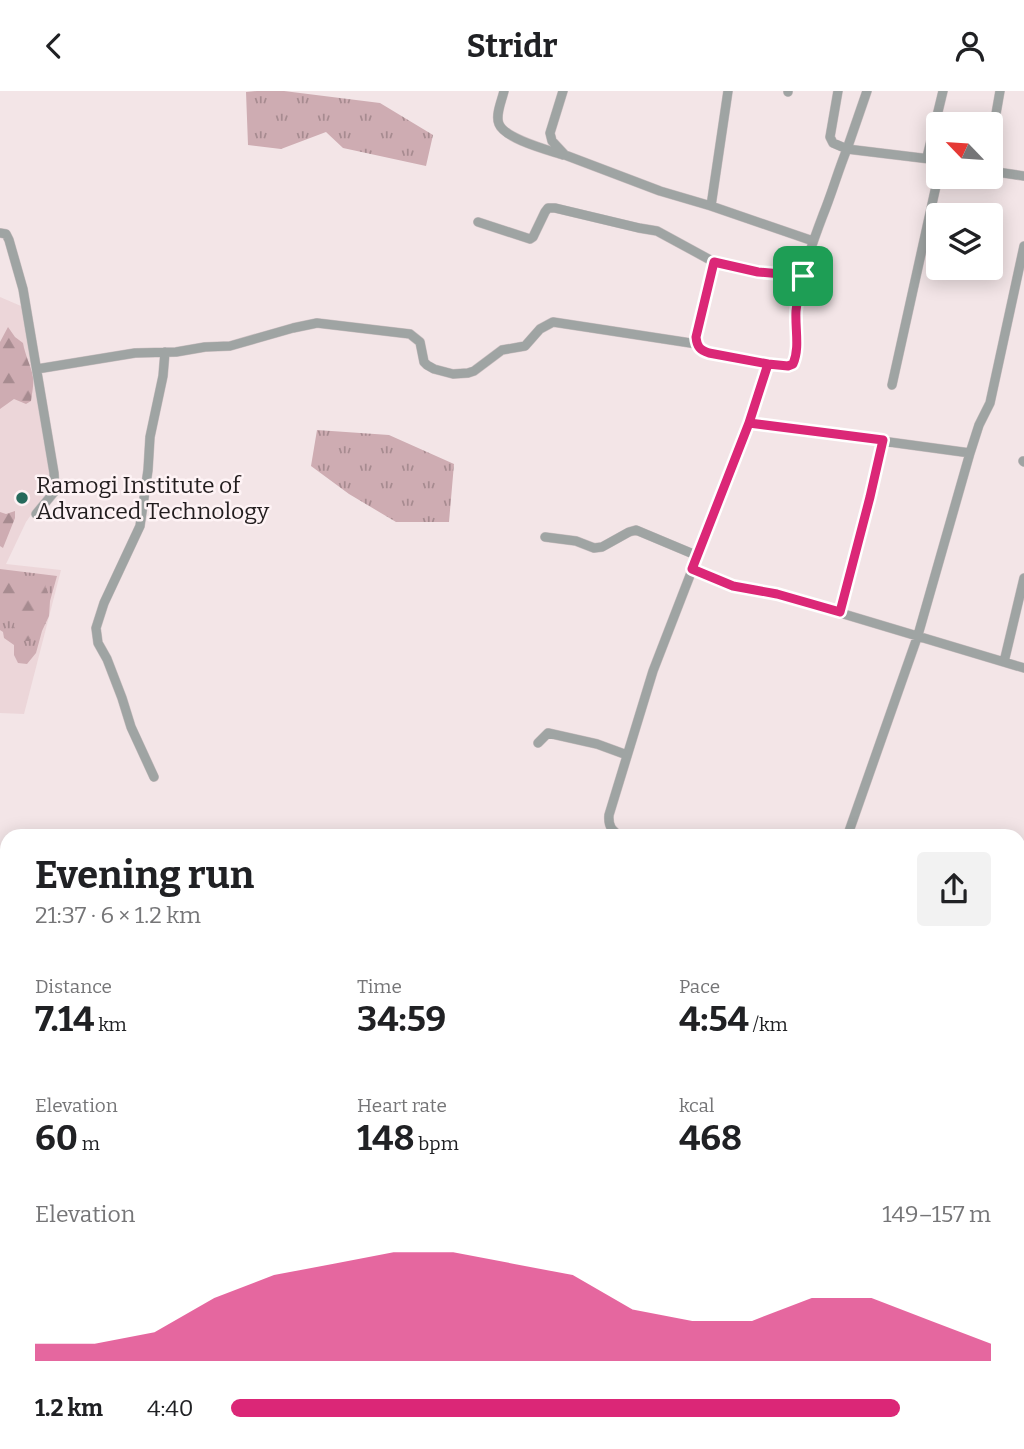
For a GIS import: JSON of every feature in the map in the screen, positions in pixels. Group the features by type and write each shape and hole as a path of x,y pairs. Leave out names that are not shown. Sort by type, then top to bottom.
{"street":[{"path":"504,91 499,124 518,139 660,191 813,241"},
{"path":"563,91 550,133 556,146 565,155"},
{"path":"711,207 728,91"},
{"path":"838,91 830,138 833,143 847,149 926,157"},
{"path":"714,262 696,337 700,350 768,364 793,364 797,350 796,309 803,276 867,91"},
{"path":"938,112 943,91"},
{"path":"996,112 1000,91"},
{"path":"1003,173 1024,176"},
{"path":"892,386 935,189"},
{"path":"478,222 530,239 548,208 555,208 657,231 714,262 758,272 803,276"},
{"path":"0,233 6,234 9,240 23,289 55,489 36,514"},
{"path":"850,829 918,635 970,453 979,425 990,404 1024,246"},
{"path":"37,369 135,353 230,346 317,323 410,334 420,342 427,365 453,374 474,371 502,350 525,346 540,329 553,322 697,344"},
{"path":"153,777 131,727 107,659 98,643 96,628 104,603 140,526 150,437 163,376 165,352"},
{"path":"611,829 608,825 612,802 653,671 749,423 768,364"},
{"path":"749,423 970,453"},
{"path":"840,612 883,440"},
{"path":"545,537 576,541 594,548 636,530 698,556"},
{"path":"692,569 733,586 777,594 1024,668"},
{"path":"1004,662 1024,578"},
{"path":"538,743 548,733 597,744 627,755"}],"shaded area":[{"name":"Ramogi Institute of Advanced Technology","path":"0,297 21,306 52,489 26,522 6,564 61,570 24,714 0,713"}],"green space":[{"path":"284,91 380,103 433,135 426,166 343,148 326,132 281,149 248,145 246,92"},
{"path":"8,327 23,343 33,386 31,401 26,404 14,399 0,409 0,342"},
{"path":"317,430 389,435 454,464 449,522 396,522 349,494 311,466"},
{"path":"15,511 15,518 3,548 0,546 0,512 6,514"},
{"path":"0,569 57,576 49,616 36,653 27,664 18,663 14,655 14,645 4,638 0,630"},
{"path":"0,577 27,580 38,577 45,581 46,612 29,641 22,641 19,631 13,628 22,598 0,602"}],"place":[{"name":"Ramogi Institute of Advanced Technology","path":"22,498"}],"route":[{"path":"803,276 758,272 714,262 696,337 700,350 768,364 749,423 692,569 733,586 777,594 840,612 883,440 749,423 768,364 788,366 793,364 795,359 796,309 803,276"}]}
